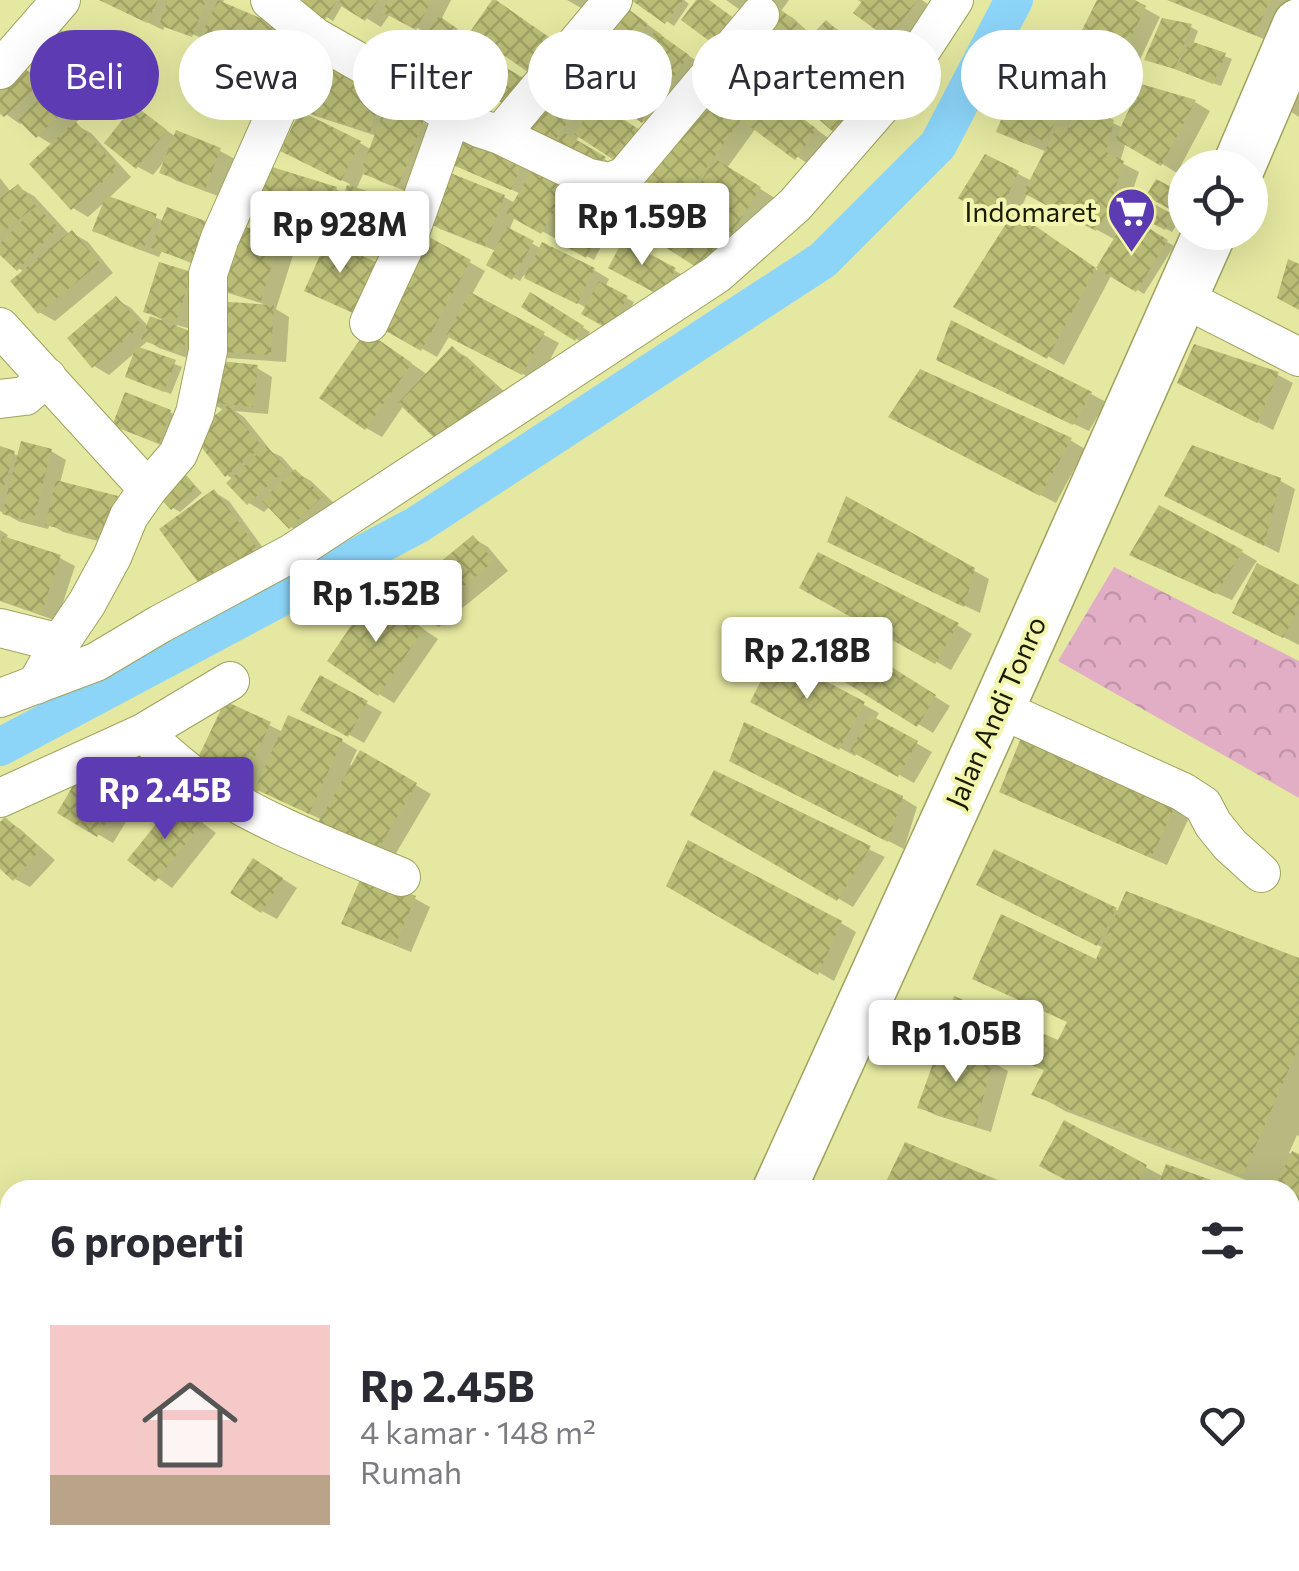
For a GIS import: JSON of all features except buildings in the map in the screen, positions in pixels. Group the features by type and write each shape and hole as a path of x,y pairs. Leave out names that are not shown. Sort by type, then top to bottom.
{"street":[{"path":"0,70 61,0"},
{"path":"270,0 306,30"},
{"path":"500,134 613,0"},
{"path":"0,698 96,662 292,554 716,274 794,205 884,104 954,0"},
{"path":"462,120 589,178 609,182 624,176 760,15"},
{"path":"1246,150 1299,24"},
{"path":"36,685 87,603 129,516 178,454 194,413 208,351 208,274 272,120"},
{"path":"369,323 407,241 450,120"},
{"name":"Jalan Andi Tonro","path":"784,1180 1203,250"},
{"path":"1183,298 1299,357"},
{"path":"0,328 148,489"},
{"path":"0,399 25,396 48,377"},
{"path":"0,628 60,643"},
{"path":"0,798 143,733 230,681"},
{"path":"998,708 1183,792 1203,805 1230,845 1261,873"},
{"path":"143,733 205,784 318,842 400,877"}],"green space":[{"path":"1114,567 1299,661 1299,798 1058,661"}],"waterway":[{"path":"0,747 417,525 823,260 938,145 1014,0"}],"place":[{"name":"Indomaret","path":"1132,254"}]}
